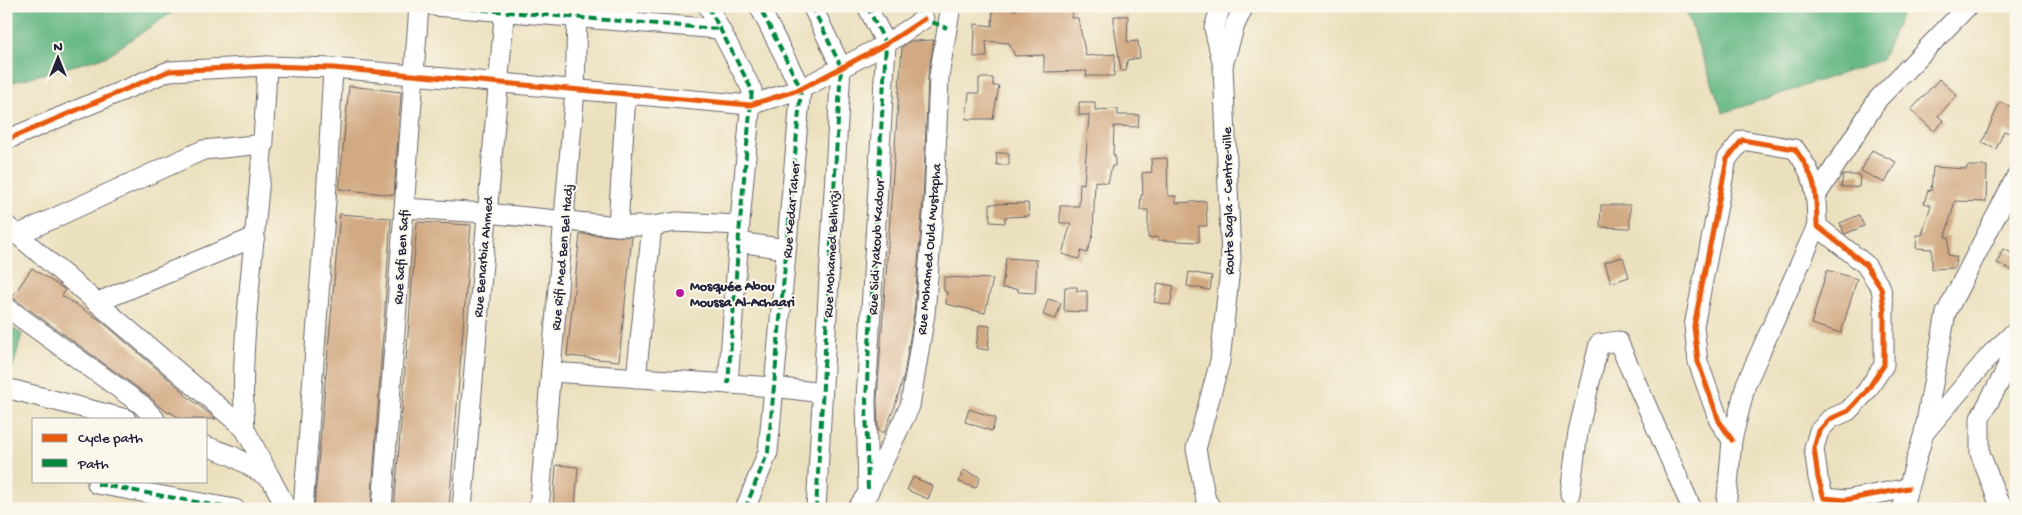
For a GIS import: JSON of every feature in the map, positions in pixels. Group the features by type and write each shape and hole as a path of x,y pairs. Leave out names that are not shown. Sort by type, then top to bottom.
{"street":[{"name":"Rue Safi Ben Safi","path":"382,509 419,6"},
{"path":"434,6 579,12 720,29"},
{"path":"708,6 752,90 728,384"},
{"path":"759,6 801,89"},
{"name":"Rue Mohamed Belhrizi","path":"812,6 841,67 816,509"},
{"name":"Rue Sidi Yakoub Kadour","path":"867,6 886,44 866,400 868,493"},
{"name":"Rue Mohamed Ould Mustapha","path":"857,509 868,493 910,406 925,314 934,203 939,76 951,6"},
{"name":"Route Sagla - Centre-ville","path":"1212,509 1206,500 1196,449 1220,361 1231,259 1223,66 1214,28 1221,6"},
{"name":"Route Sagla - Centre-ville","path":"1223,66 1235,25 1244,6"},
{"path":"1816,196 1878,99 1968,6"},
{"name":"Rue Benarbia Ahmed","path":"462,509 497,83 505,9"},
{"name":"Rue Rifi Med Ben Bel Hadj","path":"539,509 575,90 579,12"},
{"path":"6,140 169,71 268,66 333,68 750,105 801,89 886,44 920,12 947,28"},
{"path":"245,429 242,398 248,302 264,144 268,66"},
{"path":"304,509 326,201 333,68"},
{"name":"Rue Kedar Taher","path":"745,509 768,452 801,89"},
{"path":"618,226 626,94"},
{"path":"1726,509 1732,440 1746,384 1818,226 1816,196 1809,168 1795,149 1742,140 1727,159 1694,326 1698,362 1719,421 1732,440"},
{"path":"264,144 203,150 11,230 98,302 245,429 287,509"},
{"path":"1902,509 1924,433 1946,313 2016,177"},
{"path":"404,208 486,213 618,226 652,226 676,222 739,234 786,249"},
{"path":"636,378 652,226"},
{"path":"1818,226 1865,264 1881,288 1884,308 1884,365 1866,392 1848,411 1830,420 1819,431 1814,448 1818,478 1824,498 1845,500 1908,488"},
{"path":"98,302 255,237"},
{"path":"6,306 142,405 154,418"},
{"path":"1924,433 1992,353 2014,332"},
{"path":"2006,509 1998,501 1980,453 1980,418 2005,372 2011,353 2014,332"},
{"path":"1570,494 1578,432 1599,344 1618,341 1692,509"},
{"path":"551,372 774,387 822,394"},
{"path":"6,388 122,418"},
{"path":"208,447 233,456 271,479"},
{"path":"97,484 235,509"}],"green space":[{"path":"6,6 182,6 105,57 13,82 6,82"},
{"path":"1684,6 1905,6 1882,60 1723,113"},
{"path":"6,325 22,334 13,368 6,367"}],"building":[{"path":"1018,6 1075,6 1071,18 1078,18 1086,56 1115,54 1114,76 1086,76 1087,71 1044,72 1044,55 1015,56 1009,43 986,41 987,57 974,57 975,24 992,26 993,8 1017,10"},
{"path":"1114,16 1128,16 1127,42 1138,41 1140,58 1127,60 1126,71 1121,71"},
{"path":"934,40 928,75 923,202 914,313 904,375 895,406 884,433 878,430 877,400 902,47 911,41"},
{"path":"979,78 993,78 993,86 999,86 993,119 966,119 969,93 979,93"},
{"path":"1939,79 1957,95 1938,116 1944,121 1934,131 1911,110"},
{"path":"349,86 401,92 394,195 339,189"},
{"path":"1079,102 1095,102 1095,110 1118,109 1118,115 1139,115 1138,127 1114,126 1113,155 1115,155 1115,166 1112,166 1108,183 1095,181 1093,235 1087,253 1081,251 1079,259 1062,254 1071,223 1060,223 1060,206 1079,206 1080,183 1084,184 1089,115 1079,115"},
{"path":"2000,102 2016,109 2016,135 2004,131 1996,149 1982,143"},
{"path":"1872,150 1896,162 1885,183 1861,171"},
{"path":"996,153 1009,153 1009,165 997,165"},
{"path":"1167,158 1168,196 1176,196 1176,203 1206,201 1207,226 1199,226 1199,242 1158,240 1158,237 1148,238 1148,210 1140,210 1141,195 1143,195 1142,173 1152,172 1151,159"},
{"path":"1967,166 1987,166 1986,202 1955,201 1945,237 1949,237 1948,255 1957,257 1954,268 1932,269 1932,249 1916,248 1917,235 1922,235 1931,205 1924,203 1928,190 1931,191 1933,167 1967,169"},
{"path":"1843,175 1860,175 1859,187 1841,187"},
{"path":"1028,203 1029,216 1005,217 1005,223 990,222 990,204"},
{"path":"1601,205 1630,205 1630,228 1600,227"},
{"path":"340,214 391,218 371,509 314,509"},
{"path":"1859,215 1864,226 1845,234 1840,223"},
{"path":"417,222 471,225 449,509 394,509"},
{"path":"580,234 632,237 619,361 567,356"},
{"path":"2003,249 2016,255 2016,272 1997,263"},
{"path":"1623,257 1629,277 1611,283 1605,262"},
{"path":"1006,258 1037,260 1035,293 1018,292 1018,289 1002,288"},
{"path":"32,268 64,289 62,296 100,320 184,394 216,419 179,418 169,413 149,396 12,297"},
{"path":"1827,270 1857,279 1841,333 1811,324"},
{"path":"1189,272 1212,276 1210,290 1187,286"},
{"path":"944,277 993,279 985,313 946,304 947,292 944,291"},
{"path":"1158,283 1174,286 1170,305 1154,302"},
{"path":"1065,287 1077,287 1077,291 1087,291 1087,312 1064,311"},
{"path":"1048,299 1061,303 1056,319 1043,315"},
{"path":"979,325 990,326 988,350 976,348"},
{"path":"969,409 996,418 992,431 965,422"},
{"path":"556,465 578,467 575,509 553,509"},
{"path":"963,470 980,477 976,488 959,482"},
{"path":"913,477 933,486 928,499 907,490"}],"marked path":[{"path":"434,6 719,29"},
{"path":"708,6 752,90 728,384"},
{"path":"745,509 768,452 801,89 759,6"},
{"path":"812,6 841,67 816,509"},
{"path":"867,6 886,44 866,400 868,493"},
{"path":"915,6 924,19 947,28"},
{"path":"97,484 235,509"}],"cycle path":[{"path":"6,140 169,71 267,66 333,68 750,105 801,89 886,44 924,19"},
{"path":"1732,440 1719,421 1698,362 1694,326 1727,159 1742,140 1795,149 1808,169 1814,185 1817,226 1865,264 1881,288 1884,308 1884,365 1866,392 1848,411 1830,419 1819,431 1814,448 1818,478 1824,498 1845,500 1908,488"}],"place":[{"name":"Mosquée Abou Moussa Al-Achaari","path":"680,293"}]}
